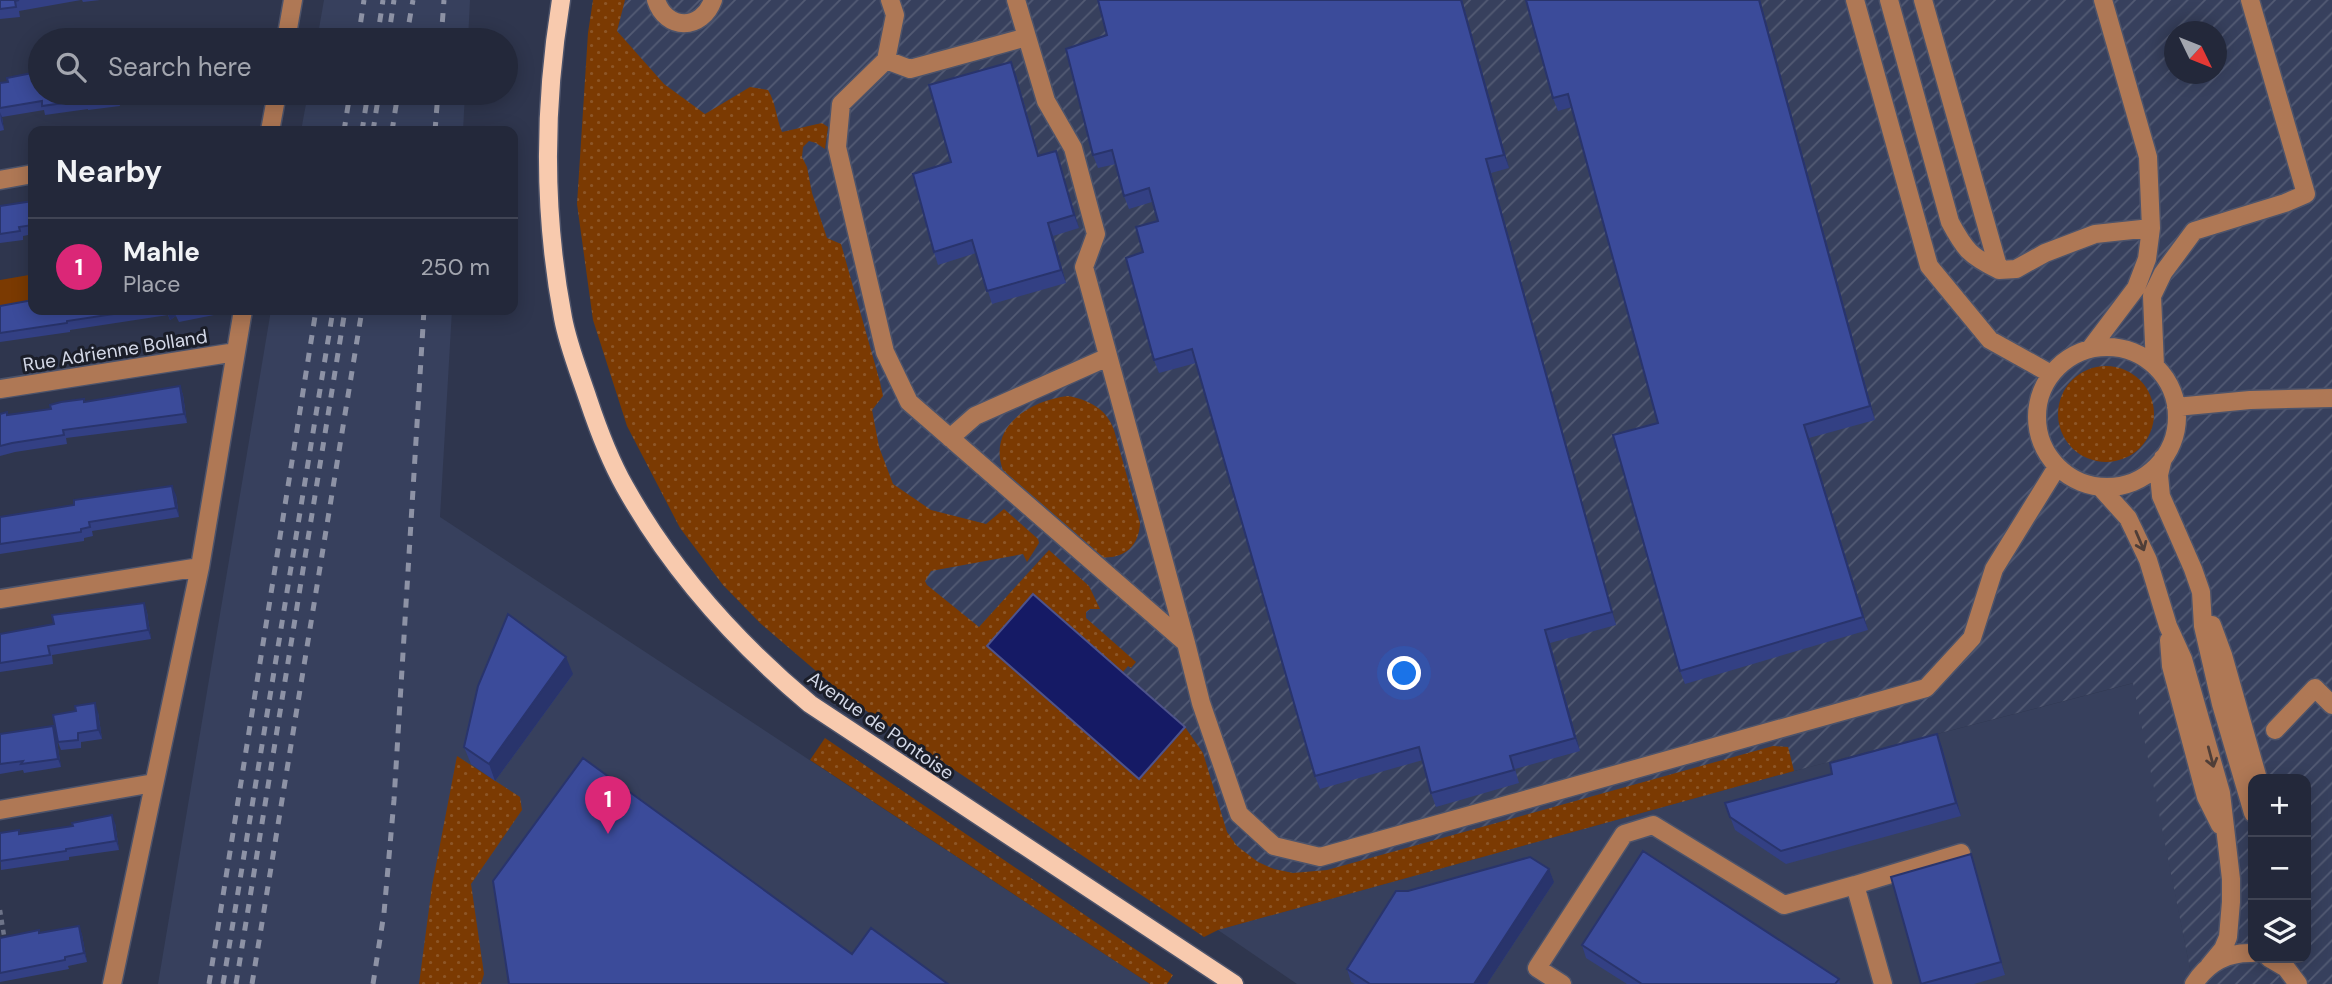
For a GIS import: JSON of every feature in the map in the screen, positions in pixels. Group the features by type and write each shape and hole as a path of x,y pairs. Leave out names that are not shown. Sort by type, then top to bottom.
{"main road":[{"name":"Avenue de Pontoise","path":"561,0 552,56 548,199 563,320 603,443 624,486 663,549 711,610 780,679 810,704 1234,984"}],"street":[{"path":"288,28 293,0"},
{"path":"656,0 661,12 670,20 681,24 702,18 710,9 713,0"},
{"path":"890,0 895,15 886,60 841,104 837,147 885,352 909,402 1186,643"},
{"path":"1016,0 1046,101 1073,148 1096,234 1084,267 1200,703 1239,814 1274,846 1320,857 1926,688 1972,638 1994,569 2057,467"},
{"path":"1855,0 1929,266 1990,341 2051,374"},
{"path":"1889,0 1950,222 1963,246 1978,260 1999,270 2016,270 2045,253 2095,234 2151,228"},
{"path":"1923,0 1999,270"},
{"path":"2090,349 2136,288 2147,259 2151,228 2148,157 2103,0"},
{"path":"2155,366 2152,296 2163,272 2194,232 2306,194 2250,0"},
{"path":"886,60 910,69 1027,37"},
{"path":"271,126 275,105"},
{"path":"0,180 28,175"},
{"name":"Rue Adrienne Bolland","path":"112,984 200,567 242,315"},
{"path":"2113,347 2136,353 2155,366 2169,384 2176,407 2176,427 2170,447 2163,458 2143,477 2124,485 2100,487 2077,481 2057,467 2045,451 2038,432 2037,412 2041,392 2051,374 2068,358 2090,349 2113,347"},
{"name":"Rue Adrienne Bolland","path":"0,389 236,352"},
{"path":"950,438 975,416 1108,357"},
{"path":"2176,407 2250,400 2332,398"},
{"path":"2163,458 2159,475 2161,496 2193,569 2223,656 2257,774"},
{"path":"2100,487 2120,506 2137,533 2148,559 2168,626 2171,666 2206,797 2225,835 2231,879 2228,937 2194,984"},
{"path":"0,599 200,567"},
{"path":"2200,592 2206,639 2248,796"},
{"path":"2275,730 2315,688 2332,705"},
{"path":"0,810 154,783"},
{"path":"1562,984 1537,968 1624,834 1653,825 1784,905 1961,853"},
{"path":"1855,885 1883,984"},
{"path":"2209,966 2230,955 2248,953"},
{"path":"2279,963 2298,984"}],"path":[{"path":"0,910 5,947"}],"shaded area":[{"path":"324,0 470,0 469,28 319,28"},
{"path":"593,0 625,0 617,31 664,84 705,114 750,87 768,90 782,132 822,123 828,127 825,149 809,141 803,147 802,157 827,238 841,244 880,382 883,396 872,410 879,447 893,484 931,510 986,524 1004,509 1038,539 1039,543 1027,562 1023,554 931,571 925,581 927,585 979,627 1049,550 1089,586 1100,609 1090,609 1086,612 1086,618 1136,662 1123,672 1033,594 1139,779 1185,727 1203,753 1227,832 1237,846 1258,862 1293,873 1327,870 1773,746 1788,747 1794,771 1218,930 1204,937 850,700 760,623 723,585 680,528 627,426 593,320 577,204 588,33"},
{"path":"601,0 2332,0 2332,984 2193,984 2133,683 1794,771 1218,930 1058,824 595,43"},
{"path":"306,105 464,105 463,126 302,126"},
{"path":"28,275 28,310 0,314 0,280"},
{"path":"270,315 452,315 440,517 1150,984 158,984"},
{"path":"2106,366 2124,370 2140,380 2150,396 2154,414 2150,432 2140,448 2124,458 2106,462 2088,458 2072,448 2062,432 2058,414 2062,396 2072,380 2088,370"},
{"path":"1068,396 1083,400 1102,411 1114,430 1140,523 1133,546 1122,554 1098,557 1007,479 1001,462 1000,447 1004,433 1012,422 1037,404"},
{"path":"1033,594 1185,727 1139,779 987,646"},
{"path":"2134,683 2193,984 1297,984 1218,930 1794,771"},
{"path":"825,738 1173,975 1167,984 1150,984 810,760"},
{"path":"457,756 520,797 522,810 471,884 484,974 481,984 419,984 432,886"}],"building":[{"path":"0,0 19,0 15,1 16,7 0,9"},
{"path":"1098,0 1461,0 1504,155 1486,159 1612,612 1545,630 1575,738 1510,756 1514,770 1431,793 1419,747 1315,776 1192,349 1154,360 1126,258 1143,252 1136,227 1158,221 1149,188 1124,196 1112,150 1093,155 1066,49 1107,35"},
{"path":"1526,0 1759,0 1870,406 1804,425 1863,617 1680,671 1613,435 1658,423 1568,94 1553,98"},
{"path":"1011,62 1038,156 1056,151 1074,215 1048,223 1061,270 987,291 972,240 934,252 913,174 951,162 929,85"},
{"path":"28,74 28,103 0,108 0,83 8,82 7,78"},
{"path":"28,202 28,226 19,227 20,231 0,234 0,206"},
{"path":"28,301 28,315 107,315 0,333 0,306"},
{"path":"180,386 184,414 63,430 64,435 0,446 0,414 51,409 50,405 61,402 84,399 84,402"},
{"path":"172,486 176,508 89,522 90,527 81,529 81,532 0,544 0,517 74,505 74,500"},
{"path":"144,603 148,630 48,646 50,655 0,663 0,634 54,624 52,615"},
{"path":"508,614 566,657 489,764 464,747 478,686"},
{"path":"95,703 98,730 78,733 78,740 58,742 53,715 76,711 75,706"},
{"path":"53,726 58,759 0,764 0,734"},
{"path":"1937,734 1956,803 1781,851 1730,817 1725,803 1832,774 1830,763"},
{"path":"583,758 852,954 871,928 948,984 509,984 493,881"},
{"path":"112,815 116,841 0,861 0,833 19,830 19,834 73,826 72,823"},
{"path":"1643,851 1839,979 1835,984 1642,984 1582,945"},
{"path":"1971,854 2001,962 1921,984 1891,877"},
{"path":"1530,857 1549,869 1474,984 1370,984 1347,969 1396,891 1408,891"},
{"path":"79,926 84,953 65,957 65,960 0,973 0,938"}],"railway":[{"path":"360,28 364,0"},
{"path":"379,28 383,0"},
{"path":"390,28 394,0"},
{"path":"408,28 413,0"},
{"path":"442,28 444,0"},
{"path":"345,126 348,105"},
{"path":"363,126 366,105"},
{"path":"374,126 377,105"},
{"path":"393,126 396,105"},
{"path":"435,126 437,105"},
{"path":"209,984 315,315"},
{"path":"223,984 332,315"},
{"path":"236,984 344,315"},
{"path":"252,984 361,315"},
{"path":"373,984 384,913 394,800 424,315"}],"place":[{"name":"Mahle","path":"608,834"}]}
